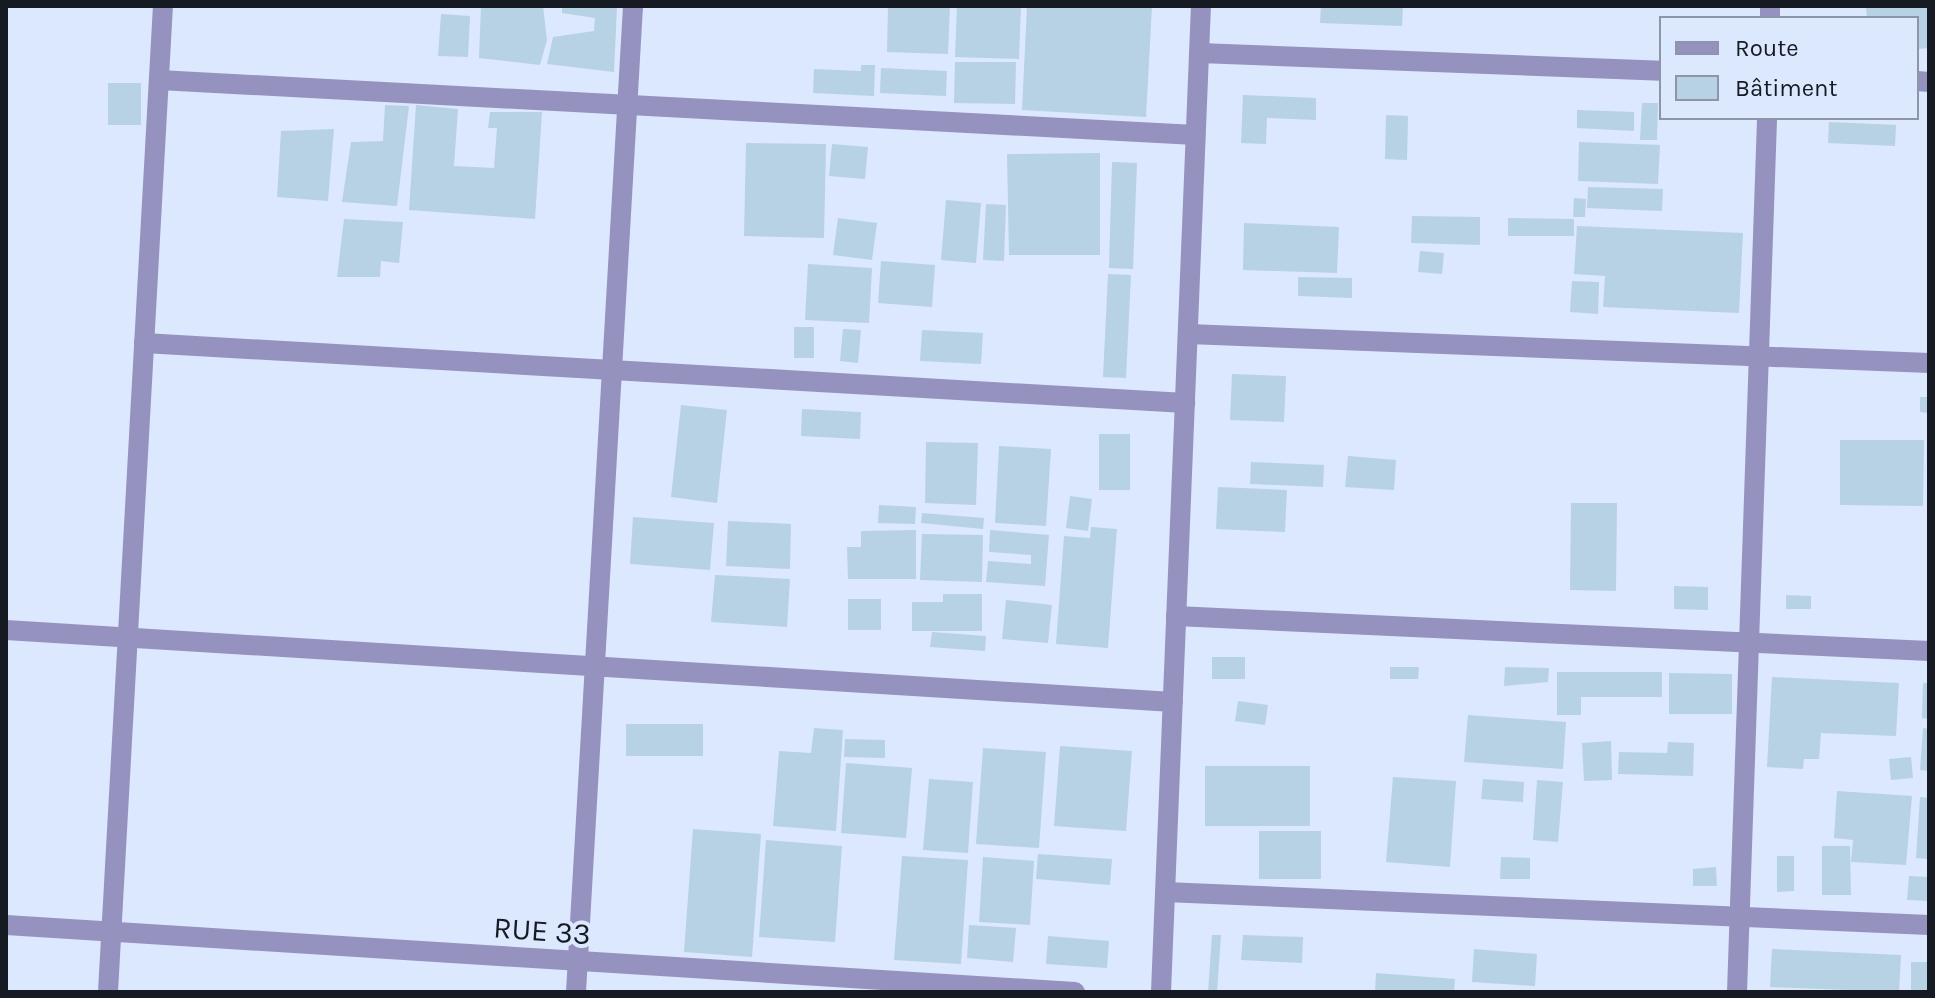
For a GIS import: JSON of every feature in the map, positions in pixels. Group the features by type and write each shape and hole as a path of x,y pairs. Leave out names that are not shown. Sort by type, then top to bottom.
{"street":[{"path":"108,992 163,6"},
{"path":"576,992 633,6"},
{"path":"1161,992 1201,6"},
{"path":"1199,53 1659,71"},
{"path":"159,80 1196,135"},
{"path":"1737,992 1767,120"},
{"path":"1188,334 1929,363"},
{"path":"144,343 612,373 1185,403"},
{"path":"1176,616 1929,651"},
{"path":"6,630 594,669 1173,702"},
{"path":"1165,892 1929,925"},
{"name":"RUE 33","path":"6,925 1075,992"}],"building":[{"path":"481,6 543,6 547,40 540,65 479,58"},
{"path":"562,6 617,6 614,72 547,64 553,37 594,31 595,18 562,13"},
{"path":"888,6 950,6 948,54 887,52"},
{"path":"957,6 1021,6 1019,59 955,57"},
{"path":"1027,6 1152,6 1146,117 1022,110"},
{"path":"1321,6 1403,6 1402,26 1320,23"},
{"path":"1866,6 1929,6 1929,48 1919,49 1919,16 1867,16"},
{"path":"441,14 470,16 468,57 438,56"},
{"path":"955,62 1016,62 1015,104 954,103"},
{"path":"861,65 875,65 874,96 813,93 814,69 861,71"},
{"path":"881,68 947,71 946,96 880,93"},
{"path":"108,83 141,83 141,125 108,125"},
{"path":"1243,95 1316,98 1316,120 1267,118 1266,144 1241,143"},
{"path":"1642,103 1658,103 1657,140 1640,140"},
{"path":"385,105 409,106 397,206 342,202 351,142 383,141"},
{"path":"416,105 458,109 454,166 494,168 497,128 488,128 490,112 542,112 535,219 409,210"},
{"path":"1577,110 1634,112 1634,131 1577,128"},
{"path":"1386,115 1408,116 1407,160 1385,159"},
{"path":"1829,122 1896,125 1895,146 1828,143"},
{"path":"334,129 328,201 277,197 281,131"},
{"path":"1579,142 1660,145 1658,184 1578,181"},
{"path":"746,143 826,144 824,238 744,236"},
{"path":"832,144 868,147 865,179 829,176"},
{"path":"1100,153 1100,255 1009,255 1007,154"},
{"path":"1112,162 1137,163 1133,269 1109,268"},
{"path":"1588,187 1663,189 1662,211 1587,208"},
{"path":"1574,198 1586,199 1585,217 1573,217"},
{"path":"946,200 981,203 976,263 941,260"},
{"path":"986,204 1006,205 1004,261 983,260"},
{"path":"1412,216 1480,217 1480,245 1411,243"},
{"path":"838,218 877,223 872,260 833,255"},
{"path":"1508,218 1574,219 1574,236 1508,236"},
{"path":"344,219 403,222 399,263 381,261 380,277 337,277"},
{"path":"1244,223 1339,227 1337,273 1243,270"},
{"path":"1577,226 1743,233 1739,313 1603,307 1605,276 1574,274"},
{"path":"1420,251 1444,253 1442,274 1418,272"},
{"path":"881,261 935,265 932,307 878,303"},
{"path":"808,264 872,268 869,323 805,320"},
{"path":"1108,274 1131,275 1126,378 1103,377"},
{"path":"1298,277 1352,278 1352,298 1298,296"},
{"path":"1572,281 1599,282 1598,314 1570,312"},
{"path":"794,327 814,327 814,358 794,358"},
{"path":"843,329 861,330 858,363 840,361"},
{"path":"922,330 983,333 981,364 920,361"},
{"path":"1232,374 1286,376 1284,422 1230,420"},
{"path":"1920,397 1929,397 1929,413 1920,412"},
{"path":"681,405 727,410 717,503 671,497"},
{"path":"802,409 861,412 860,439 801,436"},
{"path":"1099,434 1130,434 1130,490 1099,490"},
{"path":"1840,440 1924,440 1923,506 1840,505"},
{"path":"926,442 978,443 976,505 925,503"},
{"path":"999,446 1051,449 1046,526 995,523"},
{"path":"1348,456 1396,460 1394,490 1345,487"},
{"path":"1251,462 1324,465 1323,487 1250,484"},
{"path":"1218,487 1287,490 1285,532 1216,529"},
{"path":"1070,496 1092,499 1088,531 1066,528"},
{"path":"1571,503 1617,503 1616,591 1570,590"},
{"path":"879,505 916,507 915,524 878,523"},
{"path":"922,513 984,518 983,529 921,523"},
{"path":"633,517 714,523 710,570 630,564"},
{"path":"728,521 791,524 790,569 726,566"},
{"path":"1091,527 1117,529 1108,648 1056,644 1064,536 1090,538"},
{"path":"916,530 916,579 848,579 847,547 861,547 861,531"},
{"path":"990,530 1049,535 1045,586 986,582 988,561 1031,564 1031,555 989,552"},
{"path":"922,534 983,535 982,582 920,580"},
{"path":"715,575 790,579 787,627 711,622"},
{"path":"1674,586 1708,587 1708,610 1674,609"},
{"path":"943,594 982,594 982,631 912,631 912,602 943,602"},
{"path":"1786,595 1811,596 1811,609 1786,609"},
{"path":"848,599 881,599 881,630 848,630"},
{"path":"1006,600 1052,605 1048,643 1002,639"},
{"path":"932,632 986,636 985,651 930,647"},
{"path":"1212,657 1245,657 1245,679 1212,679"},
{"path":"1390,667 1419,667 1418,679 1390,679"},
{"path":"1505,667 1549,668 1548,682 1504,686"},
{"path":"1557,672 1662,672 1662,697 1581,697 1581,715 1557,715"},
{"path":"1669,673 1732,674 1732,714 1669,714"},
{"path":"1772,677 1899,683 1896,736 1821,733 1819,759 1804,759 1803,769 1767,767"},
{"path":"1923,683 1929,683 1929,719 1922,718"},
{"path":"1238,701 1268,705 1265,725 1235,721"},
{"path":"1468,715 1566,722 1563,769 1464,762"},
{"path":"626,724 703,724 703,756 626,756"},
{"path":"814,728 843,730 836,831 773,826 779,751 811,753"},
{"path":"1923,728 1929,729 1929,771 1920,770"},
{"path":"845,739 885,740 885,758 844,757"},
{"path":"1611,741 1612,780 1584,781 1582,743"},
{"path":"1668,742 1694,743 1693,776 1618,774 1619,752 1667,753"},
{"path":"1060,746 1132,751 1126,831 1054,826"},
{"path":"983,748 1046,752 1039,848 976,844"},
{"path":"1911,757 1913,778 1891,780 1889,759"},
{"path":"846,763 912,768 906,838 841,833"},
{"path":"1205,766 1310,766 1310,826 1205,826"},
{"path":"1393,777 1456,781 1450,867 1386,862"},
{"path":"929,779 973,782 968,853 923,850"},
{"path":"1483,779 1524,782 1523,802 1481,799"},
{"path":"1537,780 1563,782 1558,842 1533,840"},
{"path":"1837,791 1912,796 1906,865 1851,862 1853,840 1834,838"},
{"path":"1920,797 1929,798 1929,859 1916,858"},
{"path":"693,829 761,834 752,957 684,952"},
{"path":"1259,831 1321,831 1321,879 1259,879"},
{"path":"766,840 842,846 835,942 759,937"},
{"path":"1822,846 1850,846 1851,895 1822,895"},
{"path":"1038,854 1112,859 1110,885 1036,879"},
{"path":"902,856 968,860 961,964 894,960"},
{"path":"1777,856 1794,856 1794,891 1777,892"},
{"path":"983,857 1034,861 1030,925 979,922"},
{"path":"1501,857 1530,858 1530,879 1500,879"},
{"path":"1716,867 1717,886 1693,886 1693,869"},
{"path":"1909,876 1929,877 1929,901 1907,900"},
{"path":"969,925 1016,928 1013,962 967,958"},
{"path":"1212,935 1221,935 1217,992 1208,992"},
{"path":"1243,935 1303,937 1302,963 1241,960"},
{"path":"1048,936 1109,941 1107,968 1046,964"},
{"path":"1474,949 1537,954 1535,986 1472,982"},
{"path":"1772,949 1901,955 1899,992 1770,987"},
{"path":"1911,962 1929,962 1929,992 1911,992"},
{"path":"1376,973 1455,979 1454,992 1375,992"}]}
